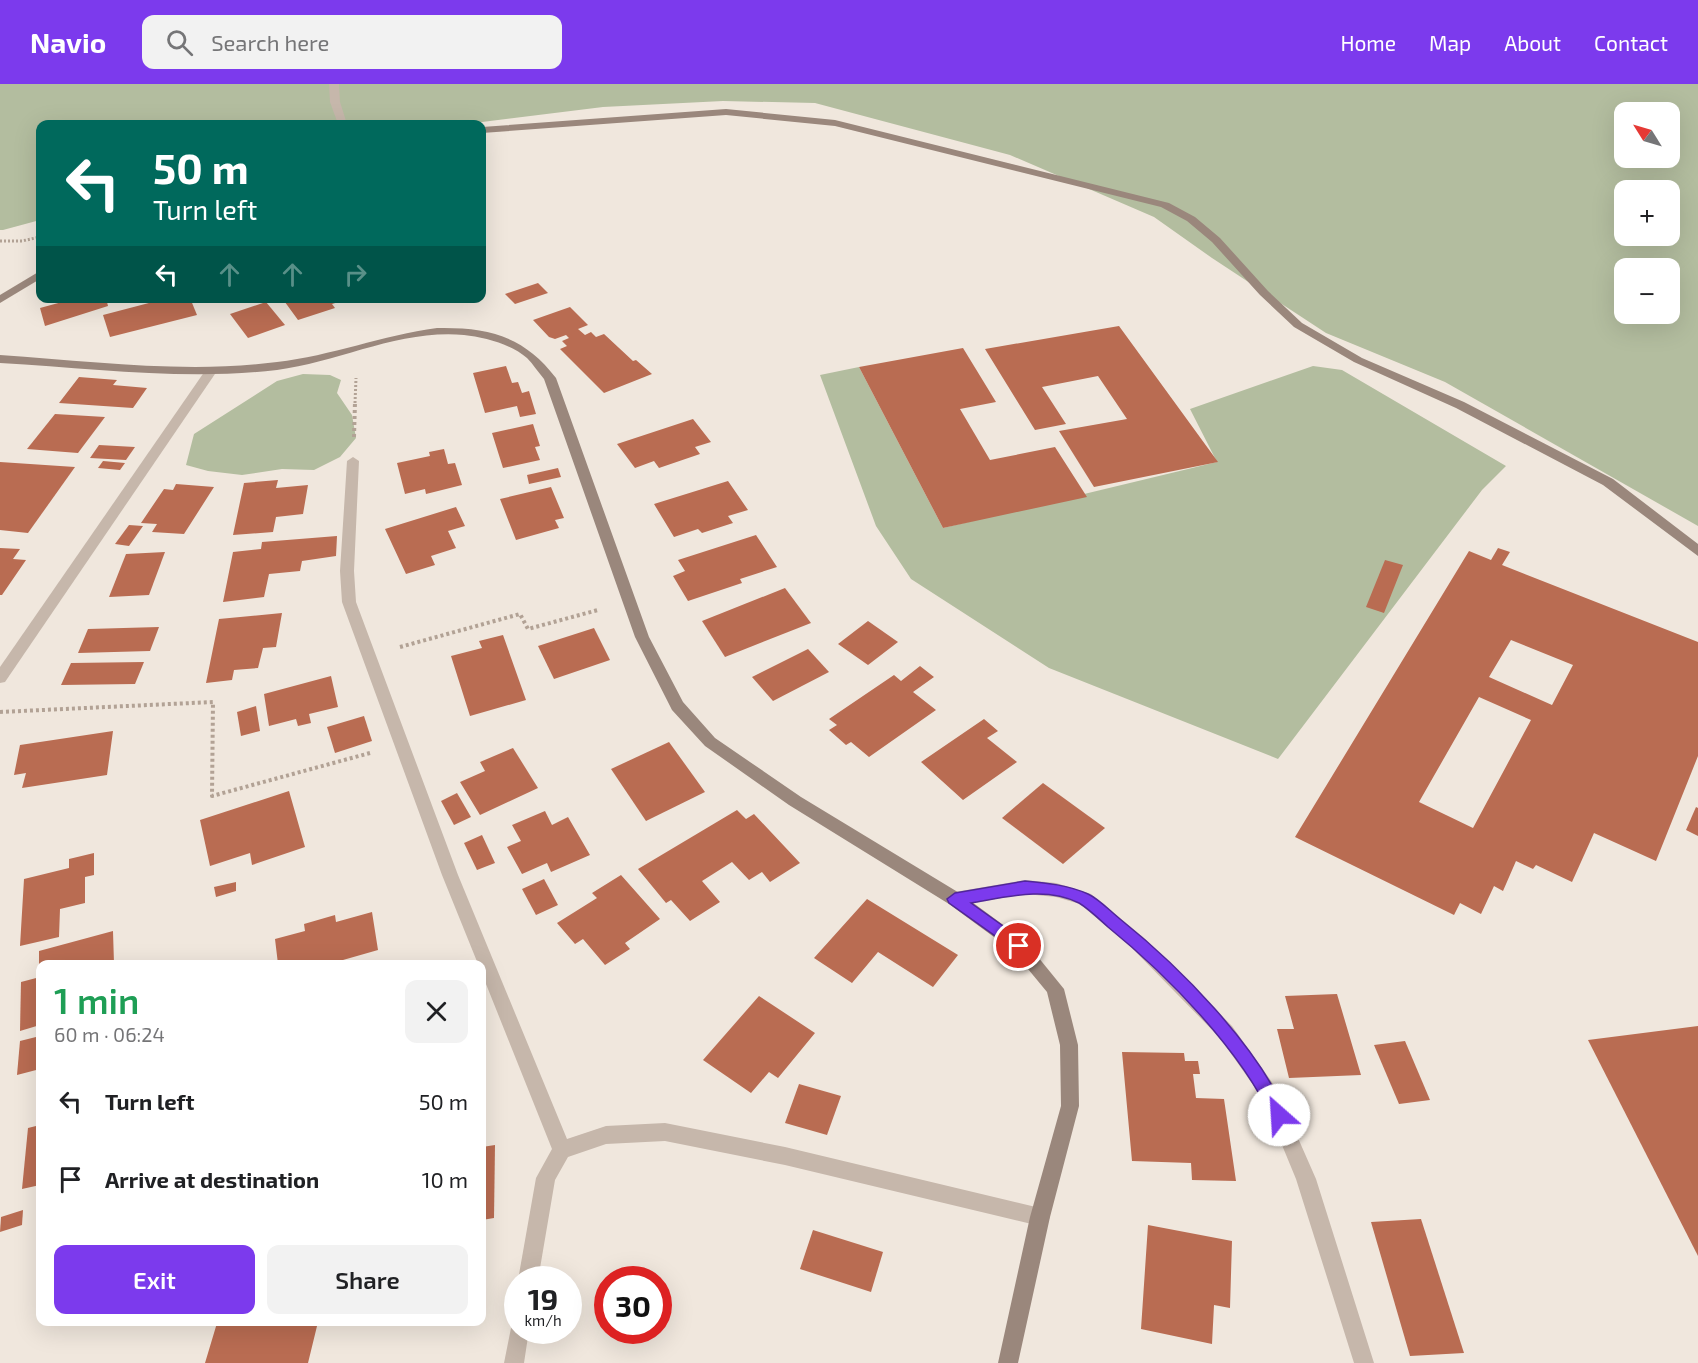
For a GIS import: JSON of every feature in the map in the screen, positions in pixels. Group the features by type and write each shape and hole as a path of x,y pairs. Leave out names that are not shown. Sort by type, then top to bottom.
{"street":[{"path":"334,84 335,102 342,120"},
{"path":"486,130 726,112 795,118 835,123 1165,206 1191,219 1216,240 1264,293 1298,325 1358,360 1460,405 1608,482 1698,552"},
{"path":"0,300 36,277"},
{"path":"0,359 211,371 281,366 418,335 461,331 489,336 528,354 550,378 642,637 677,706 710,742 795,801 955,899 1019,946 1055,989 1069,1045 1070,1106 1040,1216 1008,1363"},
{"path":"0,678 211,371"},
{"path":"353,461 346,571 349,602 450,876 484,960"},
{"path":"955,899 1025,887 1056,890 1085,899 1137,942 1226,1032 1270,1094 1306,1179 1364,1363"},
{"path":"486,964 562,1150"},
{"path":"530,1266 546,1178 562,1150 606,1135 665,1132 785,1156 1040,1216"},
{"path":"514,1363 517,1344"}],"path":[{"path":"0,241 22,241 36,238"},
{"path":"353,461 356,350"},
{"path":"367,656 520,614 528,629 629,601"},
{"path":"0,712 213,702 212,796 401,745"}],"green space":[{"path":"0,84 1698,84 1698,526 1445,382 1326,333 1154,217 1010,155 815,103 723,101 603,107 486,122 36,120 36,221 0,230"},
{"path":"1313,366 1342,370 1506,466 1482,490 1278,759 1049,668 911,579 876,526 820,375 859,367 943,528 1217,462 1190,409"},
{"path":"303,374 330,375 341,380 337,393 352,415 356,438 340,457 314,470 282,469 242,475 208,471 186,465 194,434 277,381"}],"building":[{"path":"538,283 548,293 515,304 505,294"},
{"path":"58,303 107,303 108,306 45,326 40,308"},
{"path":"149,303 192,303 197,315 110,337 103,315"},
{"path":"267,303 285,325 248,338 230,314"},
{"path":"286,303 335,303 332,304 335,308 298,320"},
{"path":"570,307 588,325 578,329 585,335 591,332 596,337 604,334 633,361 636,360 652,374 604,393 560,349 567,346 562,341 569,338 566,335 555,339 549,337 533,320"},
{"path":"1119,326 1218,462 1094,487 1059,431 1127,419 1098,376 1042,387 1066,424 1035,430 985,349"},
{"path":"963,348 996,402 960,409 990,460 1055,447 1087,497 943,528 859,367"},
{"path":"506,366 512,383 518,382 522,393 529,391 536,414 520,417 517,406 485,413 473,373"},
{"path":"79,377 117,380 113,385 147,388 133,408 59,403"},
{"path":"55,414 105,417 78,453 27,449"},
{"path":"693,419 711,442 695,447 700,454 659,468 654,461 635,468 617,444"},
{"path":"533,424 540,446 535,447 540,460 503,468 492,433"},
{"path":"99,445 135,447 126,460 90,458"},
{"path":"444,449 448,464 455,463 462,485 426,494 425,489 405,494 397,463 430,456 429,452"},
{"path":"103,461 125,463 120,470 98,468"},
{"path":"0,462 75,467 28,533 0,530"},
{"path":"558,468 561,477 529,484 527,475"},
{"path":"278,480 276,488 308,485 303,514 276,517 273,532 233,535 244,483"},
{"path":"728,481 748,510 728,516 733,523 702,533 698,529 674,537 654,504"},
{"path":"176,484 214,487 184,534 152,532 157,524 141,523 164,489 173,490"},
{"path":"551,487 564,518 555,520 559,528 516,540 500,499"},
{"path":"456,507 465,526 448,531 456,548 431,556 435,565 406,574 385,529"},
{"path":"129,525 143,526 129,546 115,544"},
{"path":"756,535 777,567 740,579 742,583 688,601 673,576 685,571 678,560"},
{"path":"337,536 336,556 302,561 300,571 269,574 264,597 223,602 233,552 261,549 262,542"},
{"path":"0,548 20,549 13,559 26,560 2,595 0,595"},
{"path":"1498,548 1510,552 1502,565 1698,642 1698,756 1656,861 1594,833 1572,882 1536,865 1533,869 1516,861 1503,891 1494,886 1481,914 1460,903 1454,915 1295,837 1469,551 1491,560","holes":["1511,640 1573,665 1552,705 1489,677","1479,697 1531,720 1473,828 1419,802"]},
{"path":"165,552 149,595 109,597 126,554"},
{"path":"1385,560 1403,565 1384,613 1366,607"},
{"path":"785,588 811,623 725,657 702,621"},
{"path":"282,613 276,647 263,648 258,668 234,670 232,680 206,683 219,619"},
{"path":"868,621 898,642 868,665 838,644"},
{"path":"159,627 150,651 78,653 88,629"},
{"path":"594,628 610,660 554,679 538,646"},
{"path":"503,635 526,700 470,716 451,656 482,648 479,641"},
{"path":"808,649 829,672 773,701 752,677"},
{"path":"144,662 135,684 61,685 71,663"},
{"path":"920,666 934,677 913,692 936,710 869,757 851,742 846,745 829,730 837,725 829,719 894,675 901,681"},
{"path":"331,676 338,707 309,714 311,723 298,726 296,719 269,726 264,694"},
{"path":"256,706 260,731 241,736 237,712"},
{"path":"364,716 372,741 335,753 327,727"},
{"path":"984,719 998,731 987,738 1017,762 963,800 921,762"},
{"path":"113,731 107,775 22,788 26,773 14,775 20,745"},
{"path":"669,742 705,792 646,821 611,769"},
{"path":"513,748 538,788 480,815 460,782 485,771 480,762"},
{"path":"1043,783 1105,828 1063,864 1002,818"},
{"path":"289,791 305,847 252,865 250,853 210,866 200,820"},
{"path":"457,793 471,817 454,825 441,801"},
{"path":"1696,807 1698,808 1698,836 1686,830"},
{"path":"737,810 746,819 754,814 800,863 770,882 762,872 749,880 732,862 702,881 720,902 690,921 671,900 666,903 638,869"},
{"path":"545,811 552,825 568,817 590,855 551,872 547,863 522,874 507,847 521,841 512,825"},
{"path":"482,835 495,863 477,870 464,843"},
{"path":"94,853 94,875 85,877 85,903 60,909 59,937 20,946 24,879 69,868 69,859"},
{"path":"621,875 660,919 625,943 630,949 605,965 583,939 575,944 557,923 597,898 592,893"},
{"path":"544,879 558,905 536,915 522,889"},
{"path":"236,882 236,891 216,897 214,887"},
{"path":"867,899 958,955 933,987 878,952 852,983 814,958"},
{"path":"372,912 378,950 343,960 278,960 275,939 305,931 304,924 335,915 336,922"},
{"path":"113,931 114,960 39,960 39,951"},
{"path":"36,978 36,1026 20,1031 21,982"},
{"path":"1337,994 1361,1075 1289,1078 1277,1029 1294,1029 1285,996"},
{"path":"759,996 815,1033 778,1078 769,1072 751,1093 703,1060"},
{"path":"1698,1026 1698,1256 1588,1040"},
{"path":"36,1037 36,1070 17,1075 20,1041"},
{"path":"1405,1041 1430,1100 1399,1104 1374,1045"},
{"path":"1122,1052 1184,1053 1185,1061 1198,1061 1200,1074 1193,1074 1196,1098 1224,1099 1236,1181 1192,1180 1191,1163 1132,1161"},
{"path":"799,1084 841,1096 827,1135 785,1123"},
{"path":"36,1126 36,1186 22,1189 28,1128"},
{"path":"495,1145 494,1218 486,1219 486,1146"},
{"path":"23,1210 22,1225 0,1232 1,1217"},
{"path":"1421,1219 1464,1353 1410,1356 1371,1222"},
{"path":"1148,1225 1232,1241 1230,1308 1214,1305 1212,1344 1141,1329"},
{"path":"813,1230 883,1252 871,1292 800,1269"},
{"path":"216,1326 317,1326 308,1363 205,1363"}],"route":[{"path":"1019,946 955,899 1025,887 1056,890 1085,899 1137,942 1226,1032 1270,1094 1279,1115"}]}
